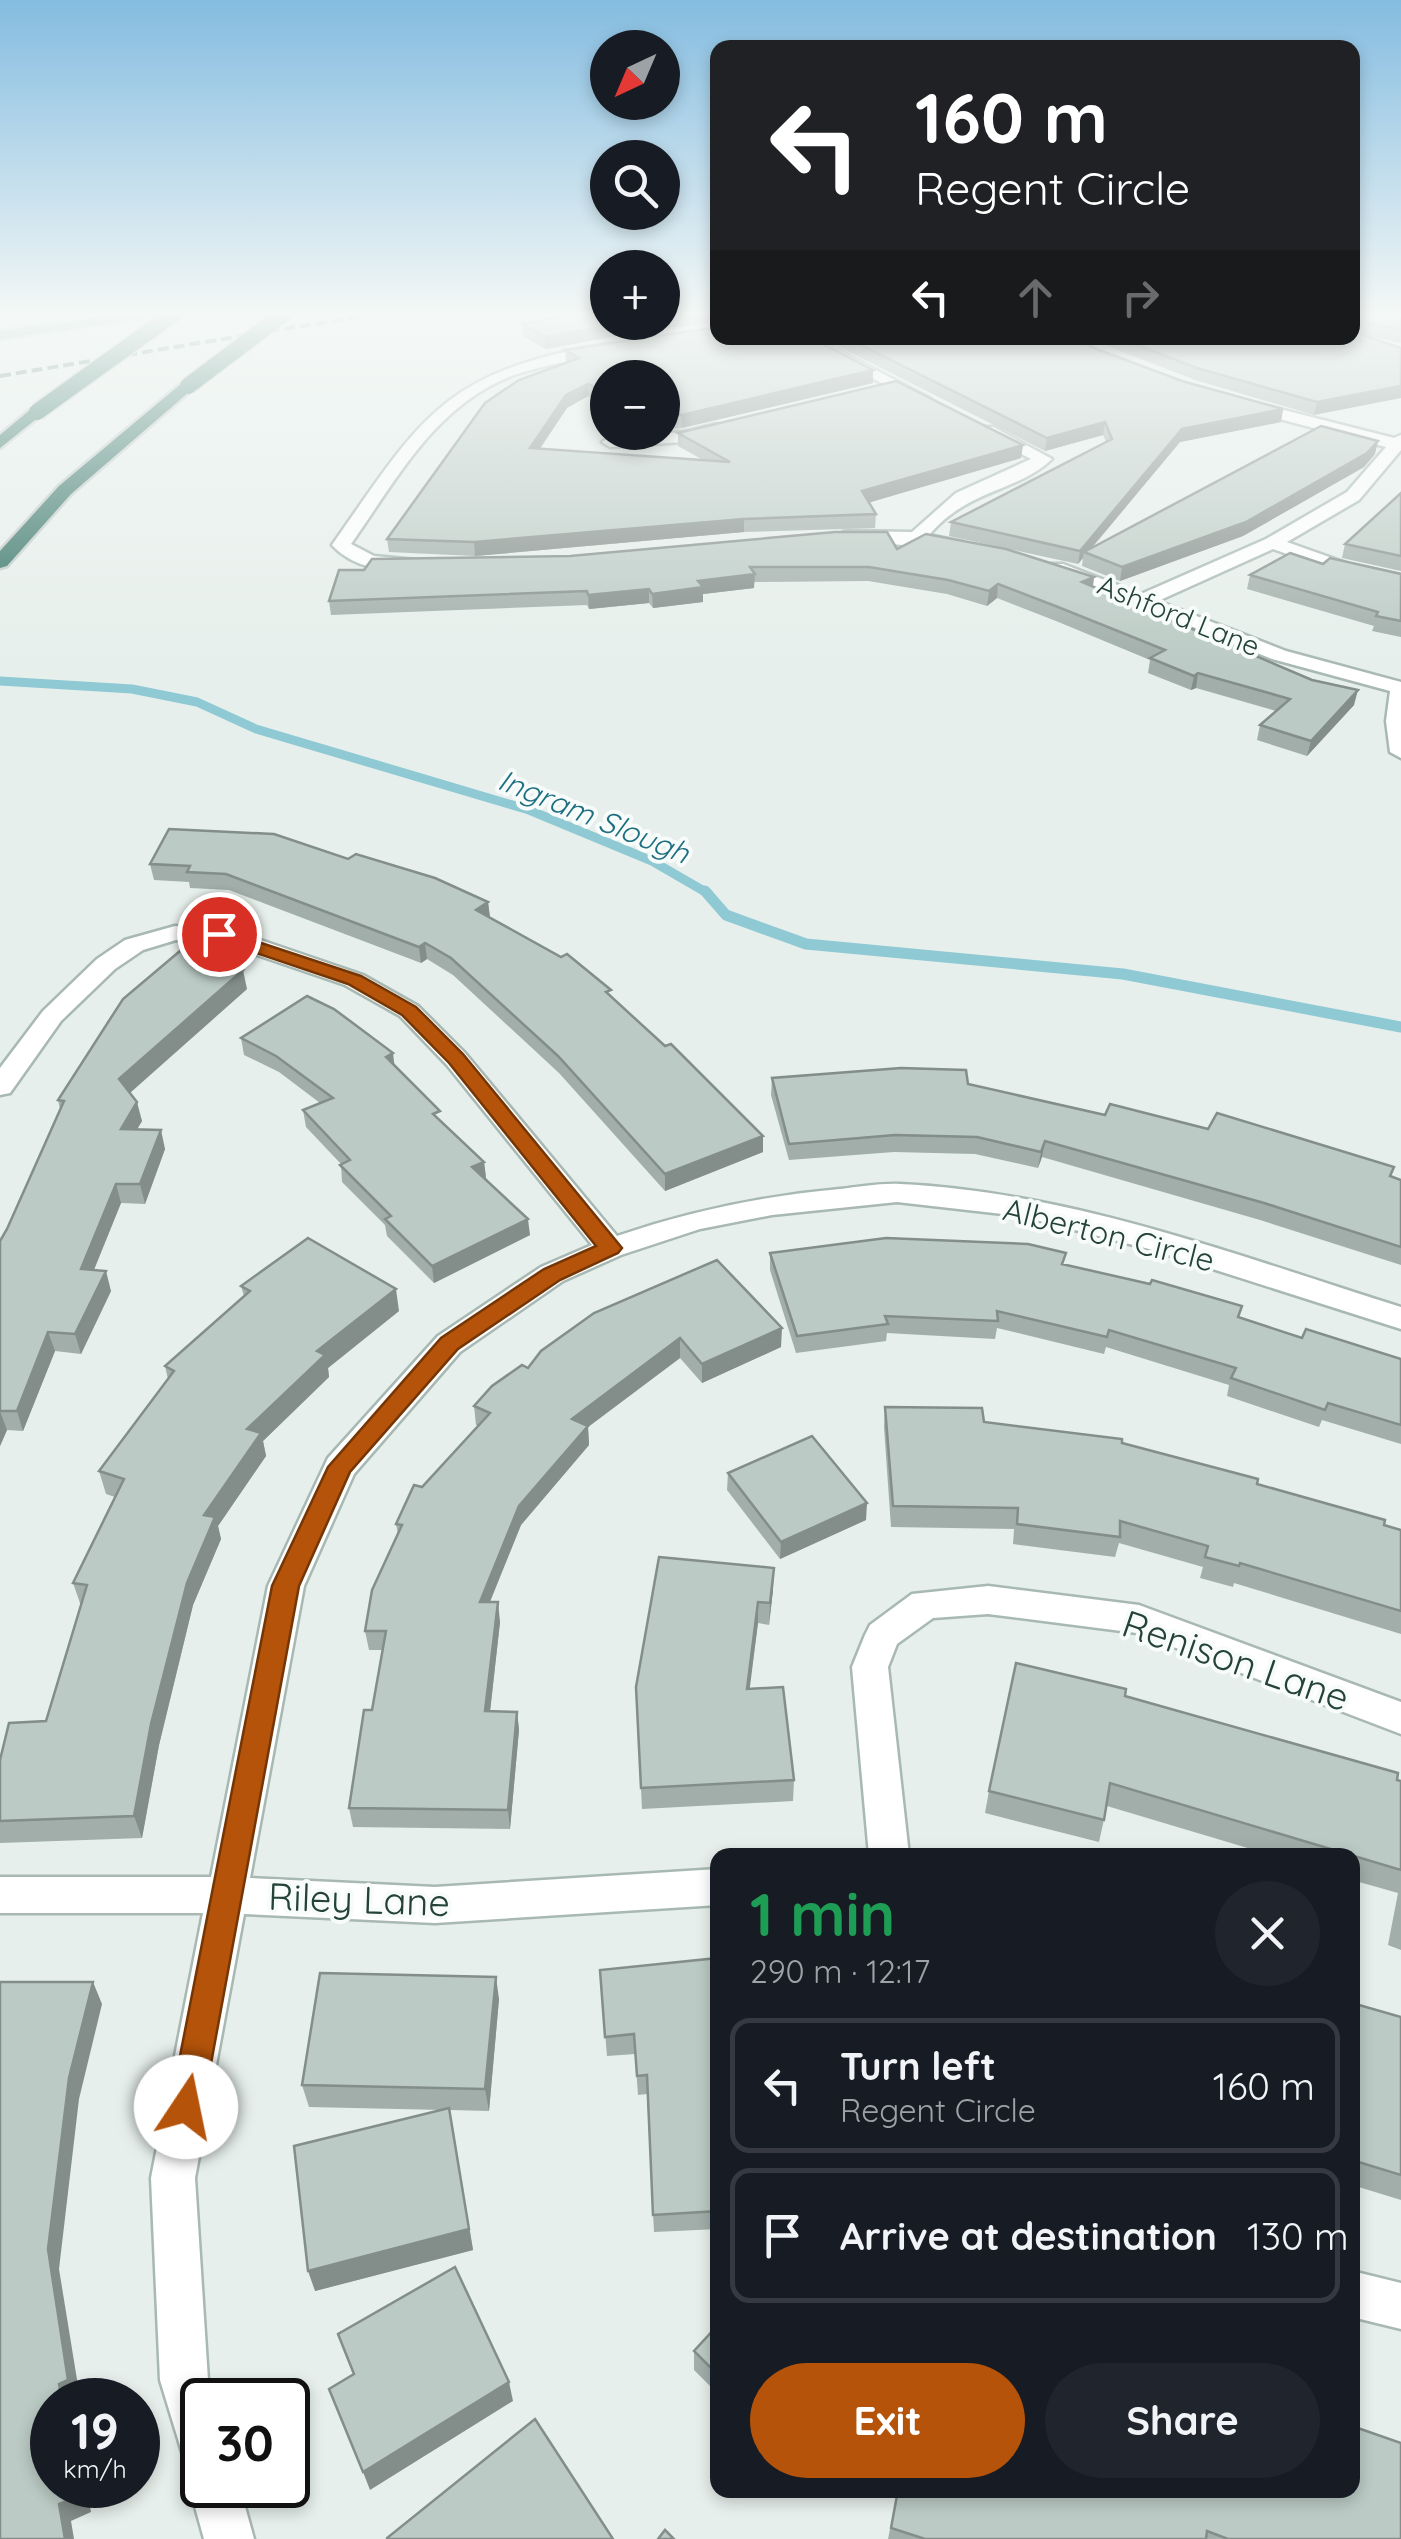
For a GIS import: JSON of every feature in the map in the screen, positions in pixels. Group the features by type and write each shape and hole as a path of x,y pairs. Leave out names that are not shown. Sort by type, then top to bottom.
{"highway":[{"path":"0,562 65,490 135,430"}],"street":[{"path":"430,430 342,546 352,556 378,564 434,564"},
{"path":"680,437 710,430"},
{"path":"917,538 936,514 965,492 1044,459 987,430"},
{"path":"1144,600 1272,543 1353,496 1399,442 1352,430"},
{"path":"831,538 917,538 976,549"},
{"path":"1272,543 1344,568 1401,581"},
{"name":"Ashford Lane","path":"1031,562 1144,600 1278,655 1401,688"},
{"path":"1401,688 1397,720 1401,752"},
{"path":"0,1087 52,1016 106,964 134,945 175,933 219,934 354,980 409,1011 456,1059 610,1248"},
{"name":"Alberton Circle","path":"184,2378 173,2178 286,1586 340,1467 449,1344 552,1274 610,1248 695,1220 772,1205 898,1193 1020,1206 1160,1242 1401,1318"},
{"name":"Renison Lane","path":"889,1848 870,1667 883,1635 924,1604 988,1600 1140,1619 1401,1718"},
{"name":"Riley Lane","path":"0,1895 226,1895 435,1905 710,1887"},
{"path":"1360,2296 1401,2306"},
{"path":"220,2508 229,2539"}],"building":[{"path":"465,430 542,430 530,448 730,462 680,433 994,430 1023,445 862,491 876,514 744,519 474,542 387,539"},
{"path":"1032,430 1074,430 1047,438"},
{"path":"1108,430 1181,430 1080,551 951,522 1112,439"},
{"path":"1313,430 1338,430 1378,441 1367,453 1246,522 1122,567 1084,552"},
{"path":"1401,493 1401,556 1345,544"},
{"path":"835,532 887,532 897,549 926,534 1006,549 1094,577 1082,582 1312,680 1358,690 1311,741 1260,725 1290,699 1198,673 1194,676 1150,658 1165,650 1058,607 998,584 989,591 869,567 750,567 755,574 698,581 703,587 652,594 649,589 588,595 587,591 329,601 339,570 364,570 372,559 570,556"},
{"path":"1290,553 1323,564 1330,558 1401,574 1401,621 1250,575"},
{"path":"169,829 274,834 348,859 356,854 435,878 488,902 476,910 561,957 567,954 611,990 606,992 665,1046 671,1044 763,1136 665,1174 558,1056 451,958 425,943 419,947 226,874 187,872 190,866 150,864"},
{"path":"180,951 243,970 119,1079 137,1102 121,1129 161,1130 140,1184 116,1184 81,1269 106,1271 75,1334 48,1332 17,1411 0,1411 0,1241 64,1101 58,1100 123,999"},
{"path":"307,996 334,1009 393,1053 386,1057 440,1111 433,1114 484,1162 472,1167 528,1219 432,1266 385,1219 391,1216 340,1165 350,1160 303,1110 333,1098 276,1056 241,1038"},
{"path":"901,1068 966,1070 968,1084 1105,1115 1110,1104 1208,1129 1217,1113 1394,1167 1390,1176 1401,1180 1401,1247 1264,1203 1045,1141 1041,1152 977,1137 895,1135 789,1144 772,1078"},
{"path":"308,1238 396,1289 317,1351 325,1355 247,1429 261,1433 204,1515 215,1517 187,1583 151,1724 134,1816 0,1821 0,1760 9,1723 46,1721 87,1585 73,1583 124,1479 99,1471 174,1371 165,1366 250,1291 241,1286"},
{"path":"886,1238 1028,1244 1066,1253 1062,1264 1150,1284 1152,1280 1242,1306 1238,1317 1302,1338 1306,1329 1401,1359 1401,1425 1328,1403 1325,1410 1231,1378 1236,1368 1109,1330 1107,1337 997,1311 998,1321 885,1316 888,1324 797,1336 770,1253"},
{"path":"717,1260 782,1328 702,1364 680,1338 572,1419 588,1426 519,1506 480,1602 498,1602 485,1711 517,1712 508,1810 349,1808 364,1710 372,1710 386,1631 365,1631 372,1590 402,1525 396,1524 414,1485 422,1487 490,1413 474,1406 492,1386 522,1365 528,1368 541,1351 594,1313"},
{"path":"885,1407 982,1408 984,1422 1122,1439 1122,1443 1258,1479 1257,1484 1385,1520 1384,1525 1401,1530 1401,1611 1240,1563 1239,1566 1205,1557 1208,1546 1120,1521 1120,1537 1017,1524 1018,1508 893,1506"},
{"path":"812,1436 867,1503 781,1542 728,1473"},
{"path":"659,1557 774,1568 770,1603 758,1602 747,1689 783,1687 794,1780 641,1788 636,1687"},
{"path":"1016,1663 1126,1689 1125,1696 1398,1773 1401,1870 1360,1858 1360,1848 1327,1848 1110,1783 1104,1820 989,1791"},
{"path":"710,1959 710,2211 653,2215 647,2075 637,2076 634,2034 605,2037 600,1970"},
{"path":"320,1973 496,1977 485,2089 302,2085"},
{"path":"0,1982 93,1982 69,2078 48,2249 68,2378 30,2378 30,2508 60,2508 65,2539 0,2539"},
{"path":"1360,2005 1401,2017 1401,2175 1360,2162"},
{"path":"449,2108 469,2229 308,2271 294,2146"},
{"path":"455,2267 509,2382 363,2472 329,2389 354,2374 338,2334"},
{"path":"710,2334 710,2367 694,2351"},
{"path":"535,2419 613,2539 387,2539 387,2538"},
{"path":"1360,2429 1401,2443 1401,2539 1228,2539 1207,2531 1206,2539 925,2539 891,2528 897,2498 1360,2498"},
{"path":"665,2530 674,2539 658,2539"}],"waterway":[{"name":"Ingram Slough","path":"0,681 132,689 197,702 256,729 529,810 652,861 706,892"},
{"name":"Ingram Slough","path":"706,892 726,915 806,944 1123,974 1401,1027"}],"route":[{"path":"186,2107 286,1586 340,1467 449,1344 552,1274 610,1248 456,1059 409,1011 354,980 219,934"}]}
